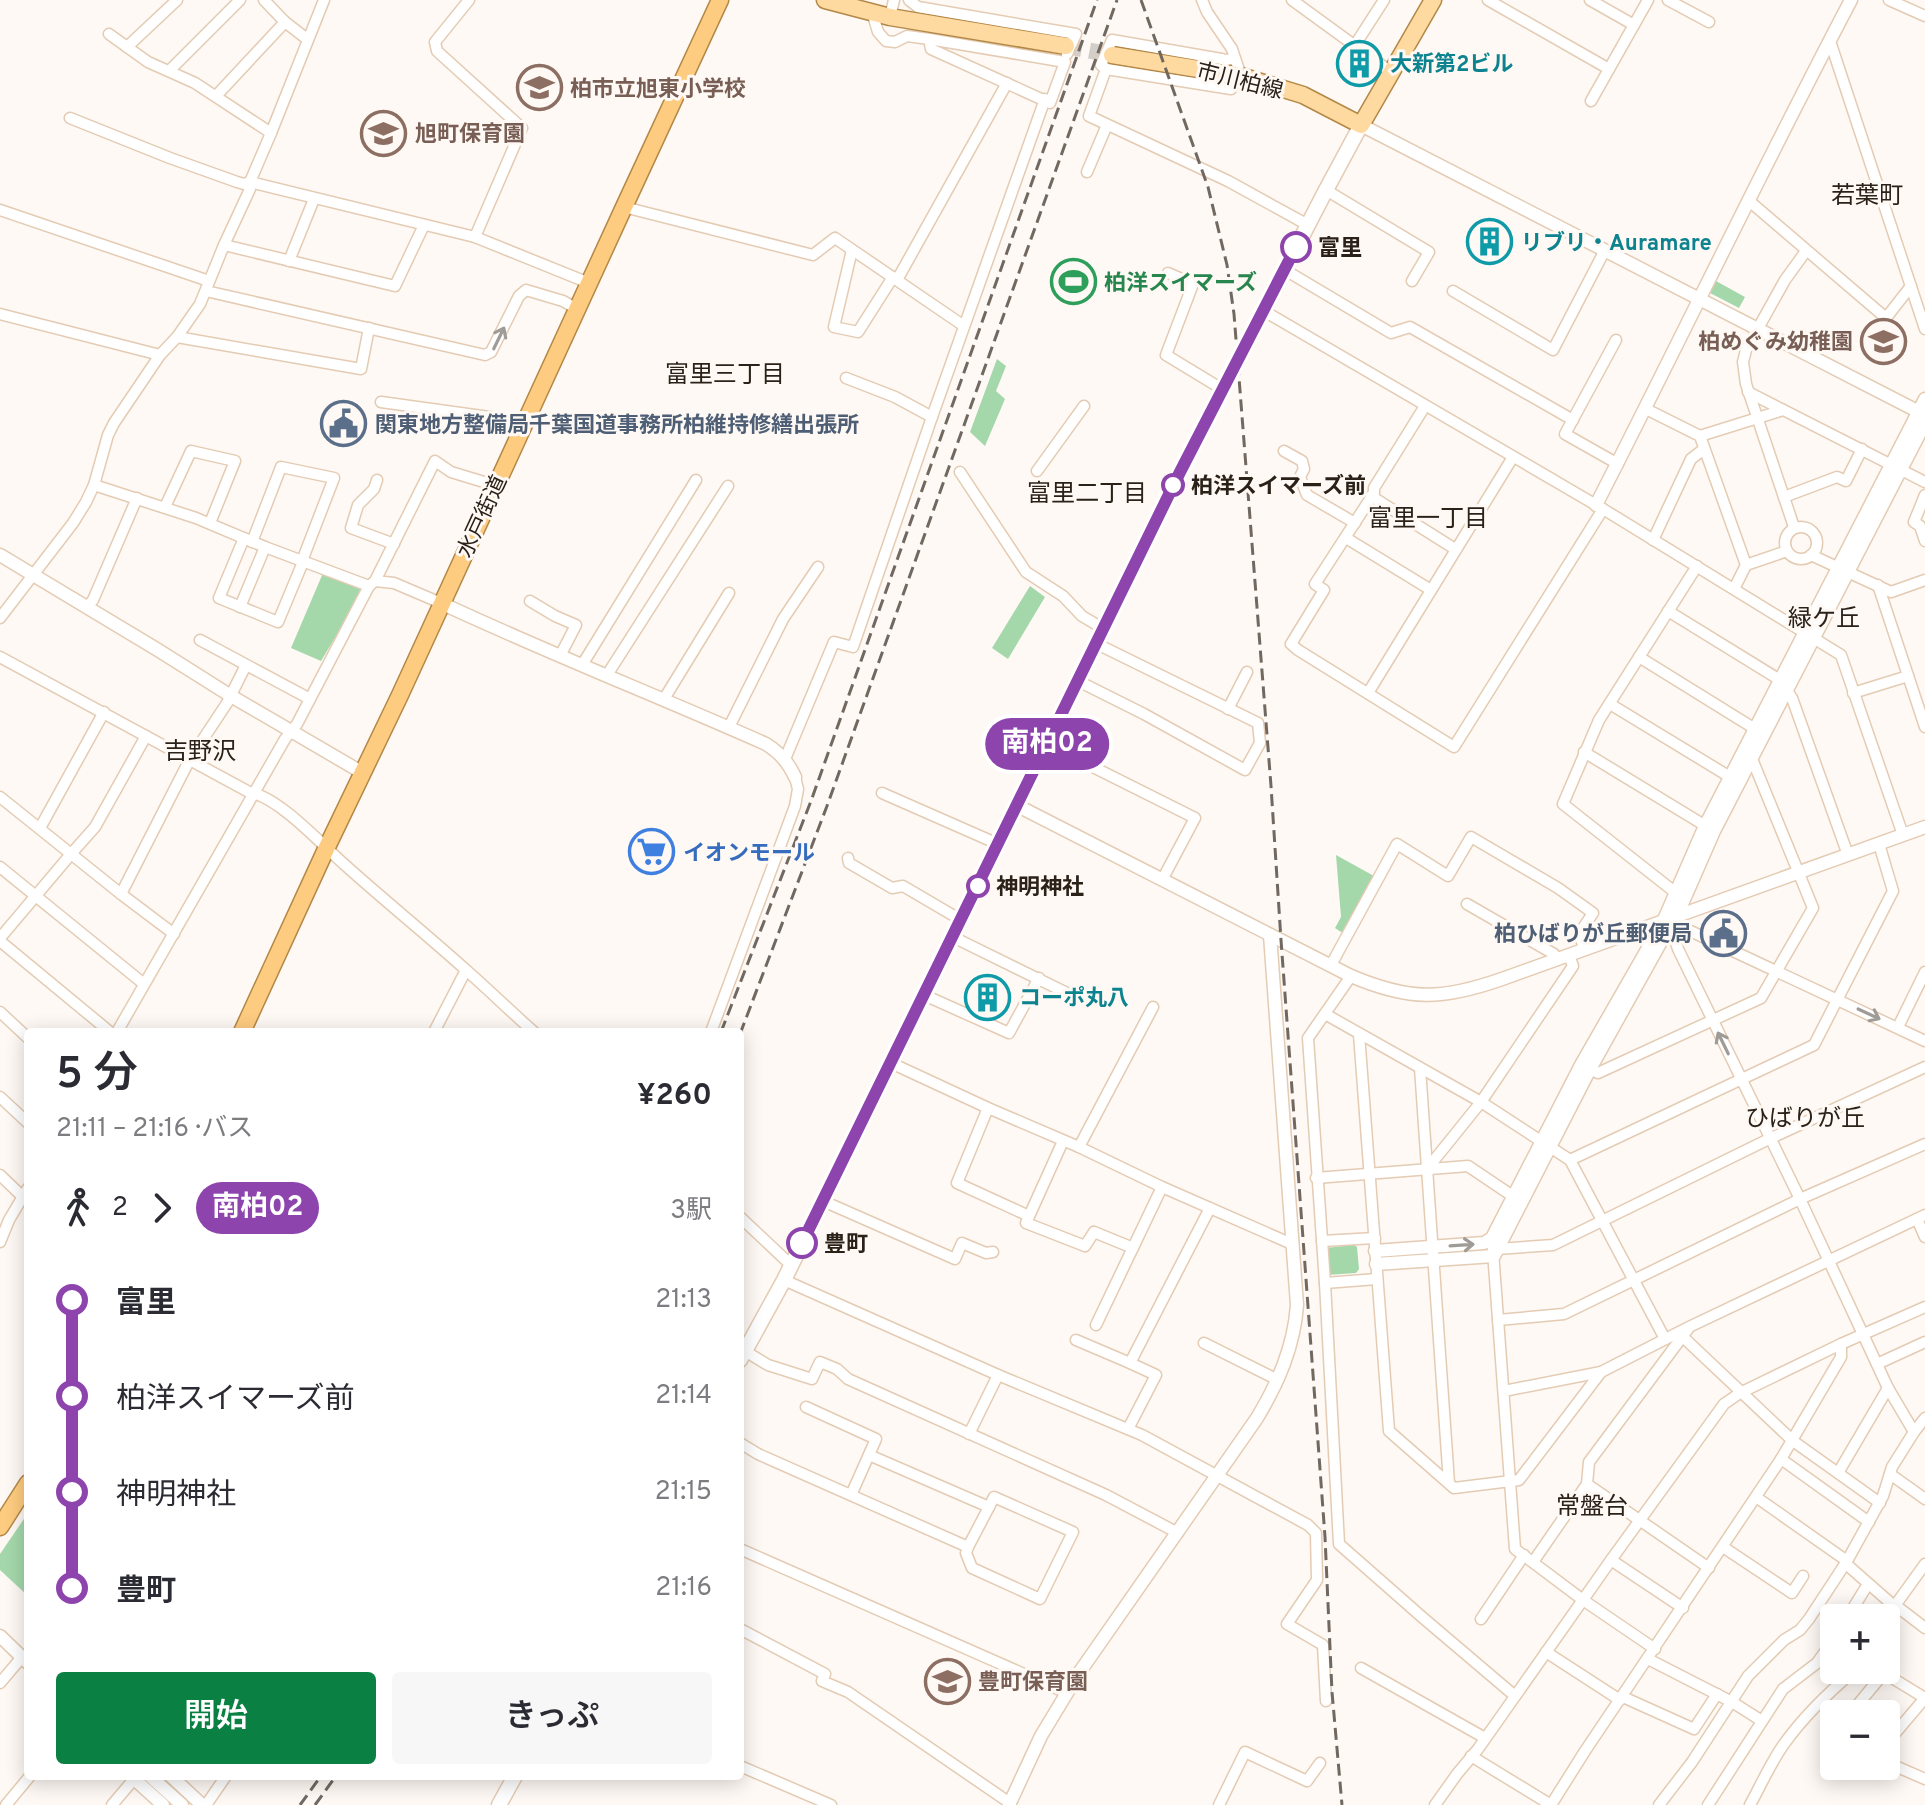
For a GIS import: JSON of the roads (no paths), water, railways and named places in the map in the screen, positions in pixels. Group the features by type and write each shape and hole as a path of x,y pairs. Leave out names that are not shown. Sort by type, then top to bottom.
{"highway":[{"name":"水戸街道","path":"244,1028 720,0"},
{"path":"0,1527 24,1489"}],"main road":[{"path":"825,0 872,12 892,8 1065,54"},
{"path":"744,1352 784,1280 1222,389 1361,125 1433,0"},
{"name":"市川柏線","path":"1109,62 1241,76 1303,95 1361,125"},
{"path":"499,1805 513,1780"}],"street":[{"path":"127,47 177,0"},
{"path":"169,71 240,0"},
{"path":"264,0 307,39"},
{"path":"0,618 73,523 94,485 114,423 160,355 191,319 250,189 250,182 324,0"},
{"path":"469,0 435,42 437,51 522,128 475,237"},
{"path":"909,0 918,7 1076,34 1065,54 1050,103 931,49 929,39"},
{"path":"1202,0 1232,49 1241,76"},
{"path":"1292,0 1391,72"},
{"path":"1355,45 1384,0"},
{"path":"1488,0 1609,69"},
{"path":"1590,0 1634,25"},
{"path":"1591,101 1648,0"},
{"path":"1668,0 1709,22"},
{"path":"1425,406 1315,584 1324,590 1291,644 1454,747 1600,507 1618,464 1748,200 1851,0"},
{"path":"1889,0 1925,16"},
{"path":"872,12 878,32 886,41 895,42 907,36 1065,54"},
{"path":"216,96 285,22"},
{"path":"109,34 148,62 195,83 271,133"},
{"path":"1109,62 1101,65 1112,40 1227,60 1235,58"},
{"path":"1830,41 1925,329"},
{"path":"1109,62 1089,116 1228,181 1308,225"},
{"path":"852,250 834,327 858,332 895,278 1007,83"},
{"path":"785,759 834,642 853,647 1045,99"},
{"path":"70,118 237,182 250,182 475,237 589,283"},
{"path":"1087,172 1107,125"},
{"path":"1361,125 1701,298 1923,416"},
{"path":"1326,190 1429,252 1412,281"},
{"path":"289,261 314,199"},
{"path":"1748,200 1886,318 1911,286"},
{"path":"624,207 813,255 835,238 964,326"},
{"path":"0,210 207,286 485,355 491,352 519,296 526,290 563,301 577,309"},
{"path":"224,245 395,286 424,225"},
{"path":"1453,291 1553,350 1605,250"},
{"path":"1794,527 1748,392 1743,362 1757,327 1806,251"},
{"path":"1285,270 1391,333 1410,327 1573,420"},
{"path":"1168,273 1193,284 1166,355 1222,389"},
{"path":"1264,311 1600,507 1841,655 1903,835"},
{"path":"0,314 160,355"},
{"path":"177,337 361,369 369,328"},
{"path":"1616,340 1565,434 1618,464"},
{"path":"846,378 895,397 932,417"},
{"path":"1748,392 1925,482"},
{"path":"1914,1432 1888,1388 1830,1261 1678,949 1670,921 1676,893 1923,416 1925,399"},
{"path":"381,402 524,423"},
{"path":"1037,471 1084,406"},
{"path":"1646,409 1700,436 1783,410"},
{"path":"1700,436 1746,565"},
{"path":"1653,540 1691,459 1704,449"},
{"path":"1784,497 1837,477 1846,481 1862,449"},
{"path":"165,507 191,451 235,461 210,523"},
{"path":"1284,451 1302,461 1304,469 1300,477 1307,495 1355,523"},
{"path":"1368,693 1513,457"},
{"path":"119,1028 310,699 435,461 451,472 494,487"},
{"path":"281,467 334,478 278,622 219,598 248,540 281,467"},
{"path":"960,472 1026,572 1063,596 1082,616 1104,629"},
{"path":"377,480 374,489 358,505 351,528 394,544"},
{"path":"582,665 696,480"},
{"path":"94,485 210,523 302,561 372,583 394,583 778,751 795,777 798,789 795,806 712,1028"},
{"path":"607,675 728,486"},
{"path":"1925,495 1914,522 1920,526 1925,541"},
{"path":"1371,496 1455,549"},
{"path":"87,607 93,600 137,498"},
{"path":"1803,526 1816,537 1816,548 1803,559 1792,557 1787,551 1784,539 1794,527 1803,526"},
{"path":"1346,538 1431,590"},
{"path":"240,607 265,547"},
{"path":"1734,589 1746,565 1787,551"},
{"path":"0,555 363,773"},
{"path":"1811,555 1891,592 1925,580"},
{"path":"1676,893 1563,804 1599,720 1697,566"},
{"path":"729,727 783,619 818,567"},
{"path":"1878,585 1925,727"},
{"path":"664,699 729,593"},
{"path":"530,601 576,625 560,656"},
{"path":"1668,611 1783,685 1792,698 1848,855"},
{"path":"200,640 310,699"},
{"path":"1078,681 1245,770 1260,743 1258,723 1097,644"},
{"path":"0,657 249,792 270,800 530,1028"},
{"path":"1639,657 1760,731"},
{"path":"121,894 190,759 231,696 246,665"},
{"path":"1228,709 1247,672"},
{"path":"1853,693 1908,676"},
{"path":"1610,704 1730,777"},
{"path":"40,828 104,712"},
{"path":"105,1028 0,940 95,827 146,736"},
{"path":"1047,744 1195,818 1162,880"},
{"path":"1655,1649 1515,1549 1494,1247 1586,1067 1670,921 1730,777 1749,751"},
{"path":"1586,1067 1598,1073 1761,998 1813,908 1749,751"},
{"path":"1584,752 1709,828"},
{"path":"882,793 998,844"},
{"path":"0,797 174,934"},
{"path":"1018,806 1351,976 1395,991 1436,996 1475,989 1925,827"},
{"path":"1331,965 1397,844 1448,876 1471,837 1558,888 1593,913 1579,934 1585,950"},
{"path":"1570,1160 1814,1045 1893,891 1879,844"},
{"path":"848,858 849,863 892,888 903,886 961,920"},
{"path":"0,867 144,984"},
{"path":"1467,904 1554,954 1556,960"},
{"path":"1670,921 1925,1041"},
{"path":"744,1631 825,1674 822,1681 848,1692 1009,1804 1041,1736 1079,1673 1257,1418 1278,1380 1287,1355 1297,1305 1270,935"},
{"path":"953,937 1073,996"},
{"path":"1427,1169 1481,1102 1573,966 1569,955"},
{"path":"436,1028 466,970"},
{"path":"1898,1027 1925,972"},
{"path":"1351,976 1308,1038 1339,1544 1515,1696"},
{"path":"924,995 1009,1033 1039,978"},
{"path":"1079,1147 1153,1007"},
{"path":"0,1012 24,1034"},
{"path":"1325,1014 1481,1102 1570,1160 1665,1339"},
{"path":"1359,1034 1389,1431 1454,1488 1519,1480 1601,1372"},
{"path":"891,1063 1292,1244"},
{"path":"1322,1241 1375,1251 1433,1254 1494,1247 1553,1245 1925,1067"},
{"path":"1420,1068 1449,1483"},
{"path":"0,1097 24,1119"},
{"path":"988,1108 957,1183 1029,1216"},
{"path":"1063,1141 1026,1223 1085,1246 1094,1232 1133,1248"},
{"path":"1498,1320 1564,1314 1800,1199 1925,1144"},
{"path":"1316,1178 1468,1166 1518,1199"},
{"path":"0,1175 24,1192"},
{"path":"1096,1325 1162,1187"},
{"path":"0,1242 24,1196"},
{"path":"823,1201 955,1259 962,1243 986,1253 993,1252"},
{"path":"1130,1363 1210,1208"},
{"path":"1504,1391 1601,1372 1921,1217 1925,1237"},
{"path":"744,1221 791,1265"},
{"path":"1433,1254 1484,1243 1494,1247"},
{"path":"1325,1283 1377,1279"},
{"path":"784,1280 1128,1429 1308,1525 1316,1533 1317,1580 1287,1624 1323,1645 1326,1701"},
{"path":"1435,1805 1724,1404 1740,1393 1841,1344 1925,1307"},
{"path":"1686,1332 1740,1393 1793,1441 1880,1503"},
{"path":"1481,1619 1587,1484 1589,1462 1686,1332"},
{"path":"1076,1340 1156,1375 1128,1429"},
{"path":"1877,1364 1925,1342"},
{"path":"1204,1343 1278,1380"},
{"path":"1471,1756 1551,1805 1793,1441 1841,1357 1841,1344"},
{"path":"744,1357 812,1379 820,1362 837,1369 848,1379 1106,1495 1178,1533"},
{"path":"969,1434 998,1375"},
{"path":"1838,1473 1888,1388"},
{"path":"806,1407 876,1439 851,1495"},
{"path":"1659,1805 1692,1762 1748,1676 1784,1640 1800,1630 1846,1562 1880,1503 1892,1467 1925,1418"},
{"path":"744,1445 968,1547"},
{"path":"869,1455 989,1507"},
{"path":"1781,1459 1869,1522"},
{"path":"1890,1474 1924,1495"},
{"path":"1587,1484 1709,1568"},
{"path":"994,1497 1073,1532 1040,1599 972,1568 966,1553 968,1547 994,1497"},
{"path":"1756,1497 1846,1562 1892,1604"},
{"path":"1723,1547 1792,1593 1803,1576"},
{"path":"744,1551 1067,1693"},
{"path":"1611,1560 1683,1608"},
{"path":"1896,1604 1920,1578 1925,1564"},
{"path":"1856,1604 1868,1584"},
{"path":"1900,1610 1925,1628"},
{"path":"0,1636 24,1659"},
{"path":"1546,1652 1621,1698 1694,1729 1717,1694"},
{"path":"1648,1659 1762,1721"},
{"path":"1708,1805 1783,1689 1820,1659"},
{"path":"0,1683 24,1661"},
{"path":"1361,1668 1485,1738"},
{"path":"1862,1700 1884,1673 1925,1698 1900,1727"},
{"path":"1750,1805 1782,1746 1839,1684"},
{"path":"1219,1805 1245,1752 1307,1781 1320,1763"},
{"path":"744,1768 831,1805"},
{"path":"1900,1768 1925,1779"},
{"path":"6,1805 27,1780"},
{"path":"112,1805 131,1780"},
{"path":"135,1780 163,1805"},
{"path":"154,1780 182,1805"},
{"path":"176,1780 204,1805 223,1780"}],"tunnel":[{"path":"1066,46 1112,55"}],"railway":[{"path":"723,1028 811,801 1097,0"},
{"path":"742,1028 827,806 1117,0"},
{"path":"1141,0 1208,187 1227,265 1234,314 1271,786 1342,1805"},
{"path":"300,1805 318,1780"},
{"path":"315,1805 333,1780"}],"place":[{"name":"大新第2ビル","path":"1359,63"},
{"name":"柏市立旭東小学校","path":"539,88"},
{"name":"旭町保育園","path":"384,133"},
{"name":"リブリ・Auramare","path":"1490,242"},
{"name":"富里","path":"1296,247"},
{"name":"柏洋スイマーズ","path":"1073,282"},
{"name":"柏めぐみ幼稚園","path":"1884,341"},
{"name":"関東地方整備局千葉国道事務所柏維持修繕出張所","path":"344,424"},
{"name":"柏洋スイマーズ前","path":"1173,485"},
{"name":"イオンモール","path":"652,852"},
{"name":"神明神社","path":"978,886"},
{"name":"柏ひばりが丘郵便局","path":"1723,933"},
{"name":"コーポ丸八","path":"988,997"},
{"name":"豊町","path":"802,1243"},
{"name":"豊町保育園","path":"947,1681"}],"district":[{"name":"若葉町","path":"1867,195"},
{"name":"富里三丁目","path":"725,374"},
{"name":"富里二丁目","path":"1087,493"},
{"name":"富里一丁目","path":"1428,518"},
{"name":"緑ケ丘","path":"1824,618"},
{"name":"吉野沢","path":"200,751"},
{"name":"ひばりが丘","path":"1805,1118"},
{"name":"常盤台","path":"1592,1506"}]}
